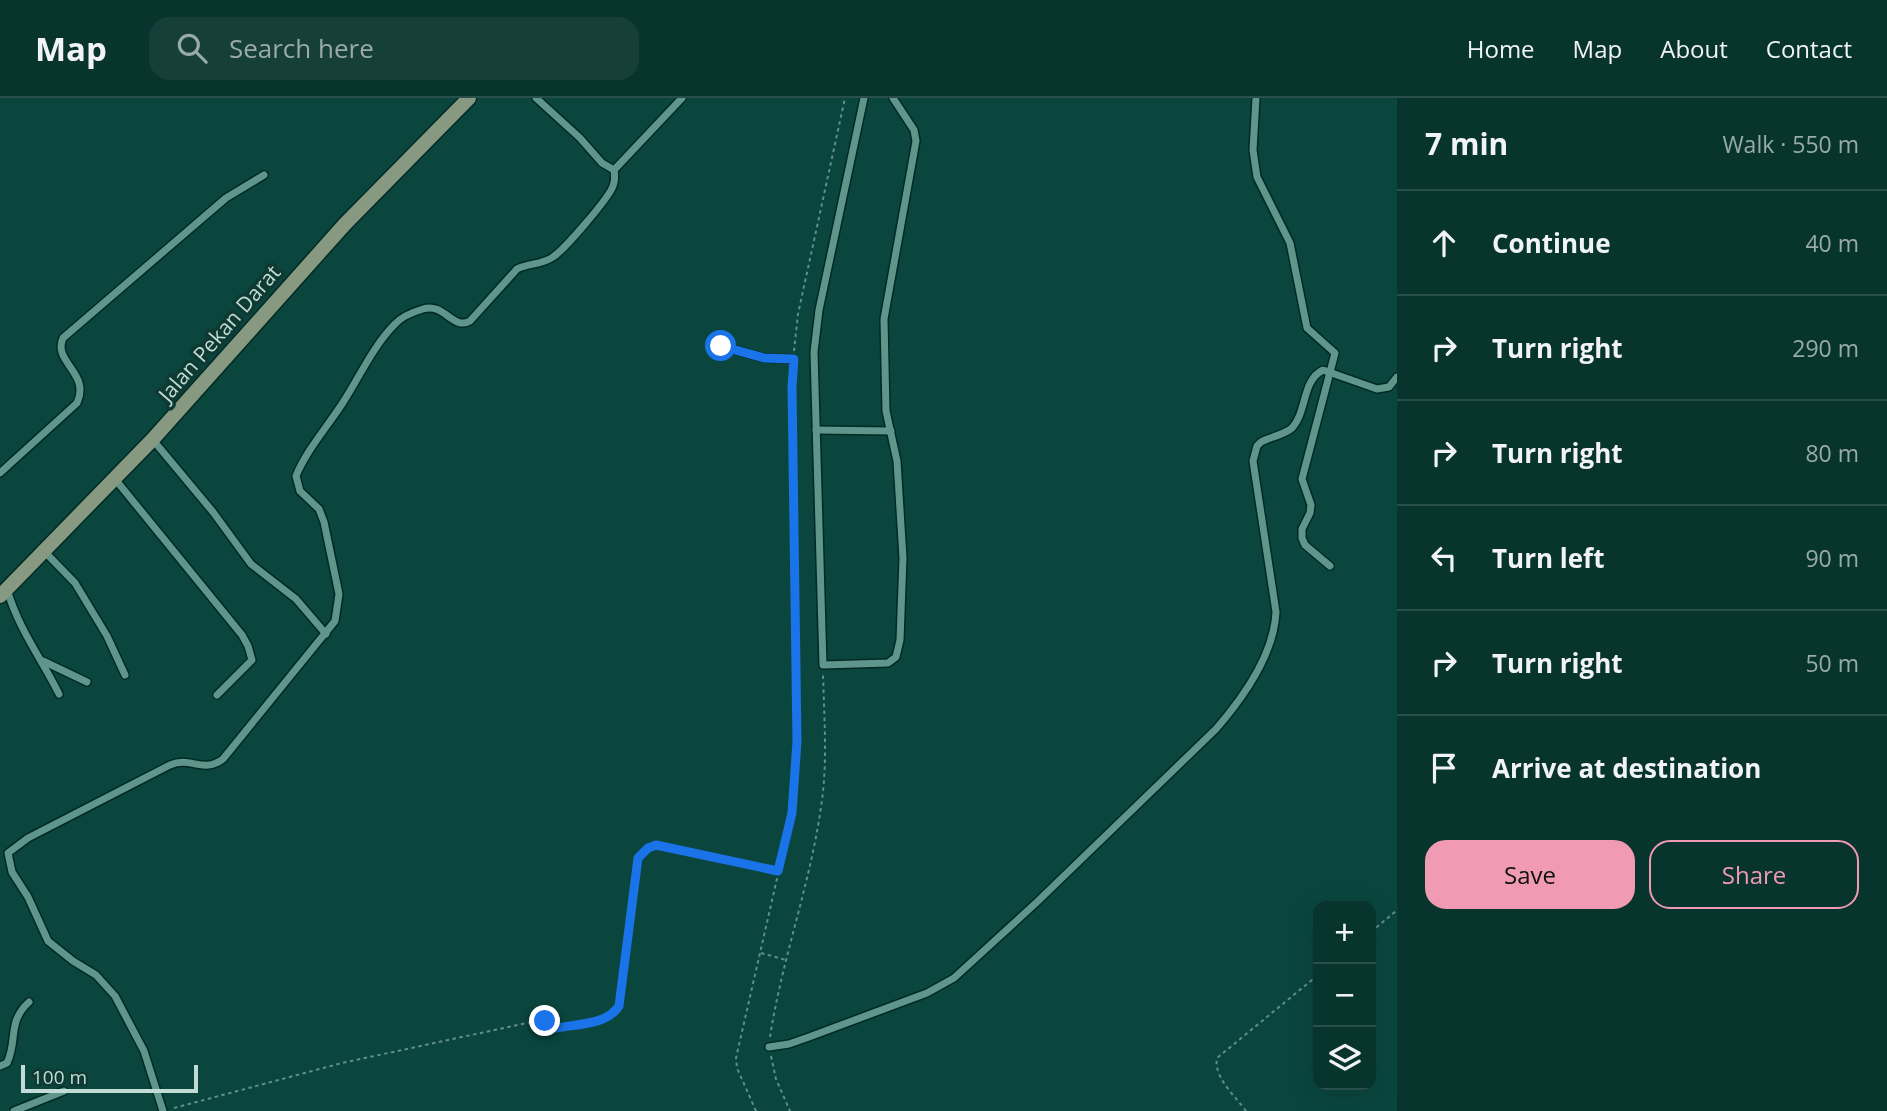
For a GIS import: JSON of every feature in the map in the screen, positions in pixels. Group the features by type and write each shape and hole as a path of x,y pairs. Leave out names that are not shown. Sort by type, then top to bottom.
{"main road":[{"name":"Jalan Pekan Darat","path":"4,592 153,439 345,224 469,98"}],"street":[{"path":"536,98 603,163 614,170"},
{"path":"163,1111 144,1051 115,996 96,975 48,941 28,897 12,872 8,853 29,838 170,765 183,761 199,766 215,765 223,759 324,631 335,621 340,594 324,522 318,509 300,491 296,482 299,468 374,351 395,323 426,307 435,307 465,324 517,270 524,265 543,262 562,249 606,200 613,187 614,170 682,98"},
{"path":"864,98 819,310 814,352 822,665 892,662 898,652 900,640 903,558 897,461 884,391 884,319 916,141 914,130 893,98"},
{"path":"1256,98 1253,150 1257,177 1290,243 1307,328 1335,353 1304,468 1304,488 1311,505 1310,513 1301,529 1306,545 1330,566"},
{"path":"0,473 77,403 82,393 62,353 60,346 63,338 226,198 264,175"},
{"path":"721,346 764,358 794,359"},
{"path":"769,1047 789,1044 927,993 954,978 1037,902 1229,714 1251,680 1275,626 1276,612 1254,454 1261,442 1293,427 1299,418 1312,379 1317,373 1323,370 1377,389 1389,387 1397,377"},
{"path":"816,429 891,431"},
{"path":"153,439 213,512 251,564 289,593 324,631"},
{"path":"116,478 216,600 248,646 252,660 217,695"},
{"path":"44,551 75,583 107,636 125,675"},
{"path":"4,592 22,630 43,661 59,694"},
{"path":"43,661 87,682"},
{"path":"0,1066 7,1063 17,1015 29,1002"},
{"path":"14,1111 64,1091"}],"path":[{"path":"756,1111 737,1068 736,1058 792,813 797,741 794,359 798,314 845,98"},
{"path":"790,1111 776,1079 769,1047 808,879 822,799 822,665"},
{"path":"163,1111 342,1063 536,1021 545,1021 556,1028 601,1020 615,1013 619,1006 638,858 642,852 656,845 778,871"},
{"path":"1376,928 1397,910"},
{"path":"760,952 788,960"},
{"path":"1246,1111 1220,1076 1216,1068 1217,1058 1313,979"}],"route":[{"path":"545,1021 556,1028 601,1020 615,1013 622,997 638,858 648,848 656,845 778,871 792,813 796,779 792,387 794,359 764,358 721,346"}]}
